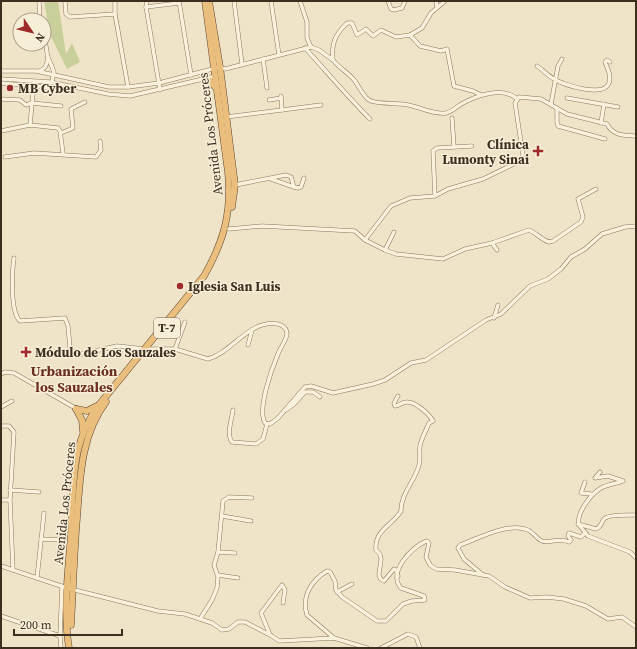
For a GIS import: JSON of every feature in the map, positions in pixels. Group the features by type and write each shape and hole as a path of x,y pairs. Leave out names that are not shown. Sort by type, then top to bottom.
{"highway":[{"name":"Avenida Los Próceres","path":"205,1 220,68"},
{"name":"Avenida Los Próceres","path":"69,648 67,588 78,452 83,433 93,418 204,276 218,252 226,228 229,185 216,89 217,75 220,68 209,1"},
{"name":"Avenida Los Próceres","path":"73,648 67,588 81,462 93,418 98,406 184,308 210,273 222,251 229,229 234,185 226,117 217,75"},
{"path":"205,79 212,83 216,89"},
{"path":"76,408 87,411 98,406"},
{"name":"T-7","path":"76,408 82,420 83,433"}],"street":[{"path":"39,1 40,12"},
{"path":"65,1 66,14 70,17 115,14"},
{"path":"115,1 115,14 128,87"},
{"path":"147,1 146,7 160,90"},
{"path":"234,1 242,64"},
{"path":"270,1 279,55"},
{"path":"300,1 307,22 307,38 311,47"},
{"path":"388,1 394,10 402,8 405,1"},
{"path":"436,1 437,7"},
{"path":"333,60 332,46 334,38 348,22 352,24 358,35 366,28 373,36 381,30 396,37 410,35 422,28 437,7 445,1"},
{"path":"146,7 179,2 191,76"},
{"path":"410,35 420,46 440,51 447,49 454,86 473,91 481,95"},
{"path":"1,71 44,72 110,87 128,87 159,83 311,47 322,52 333,60 353,78 364,92 366,98 371,102 402,104 424,110 444,113 453,110 462,103 481,95 508,94 516,98 541,99 567,114 607,124 610,130 618,135 636,136"},
{"path":"305,48 340,86 346,96 370,119"},
{"path":"47,52 54,74 52,82"},
{"path":"43,81 48,55"},
{"path":"263,59 267,88"},
{"path":"551,104 558,66 562,59"},
{"path":"537,66 555,80 583,89 604,89 610,81 605,62 607,60 610,62"},
{"path":"36,71 40,71 45,67"},
{"path":"1,79 52,82 108,94 130,96 160,90 217,75"},
{"path":"30,125 34,80"},
{"path":"1,84 34,85 52,88 72,86"},
{"path":"269,100 281,97 282,110"},
{"path":"366,240 391,206 410,198 435,196 448,189 483,179 522,159 515,103 516,98"},
{"path":"567,98 618,107"},
{"path":"1,99 20,100 25,105 61,106"},
{"path":"61,133 73,128 71,109 85,102"},
{"path":"601,123 604,104"},
{"path":"226,117 321,105"},
{"path":"557,108 556,122 559,126 605,139"},
{"path":"452,118 454,148"},
{"path":"1,131 30,125 58,128 61,133 63,153"},
{"path":"5,156 34,153 63,153 96,157 101,150 100,141"},
{"path":"435,196 433,151 437,148 472,146"},
{"path":"234,185 271,179 277,175 286,175 291,177 294,187"},
{"path":"271,179 298,188 301,187 304,178"},
{"path":"229,229 262,226 355,231 366,240 396,254 442,259 465,249 492,243 529,230 534,232 540,239 549,242 553,241 581,222 583,217 578,199 596,189"},
{"path":"267,424 274,422 305,387 311,386 333,393 385,380 411,363 426,360 486,320 493,319 500,314 530,286 548,279 571,257 585,249 602,234 625,227 636,226"},
{"path":"385,250 394,232"},
{"path":"492,243 497,250"},
{"path":"14,258 12,283 16,315 20,321 65,318 68,326 70,348 77,355 117,346 147,349 175,349 208,359 222,354 252,329 270,324 279,324 286,330 287,335 277,356 268,384 263,407 263,419 267,424"},
{"path":"493,319 498,305"},
{"path":"175,349 185,322"},
{"path":"248,345 252,329"},
{"path":"1,374 5,372 14,372 93,418"},
{"path":"284,411 291,407 305,392 313,392 320,397"},
{"path":"334,638 309,618 305,606 310,585 327,571 334,578 337,592 377,621 386,621 399,606 407,602 425,600 424,596 401,588 398,583 396,570 394,569 384,581 379,577 378,573 382,559 381,554 376,550 377,540 382,530 398,516 401,511 401,504 406,495 405,490 418,467 420,442 427,432 429,423 433,421 425,412 413,404 407,402 395,406 394,403 398,396"},
{"path":"1,407 12,401"},
{"path":"233,410 229,433 232,442 256,444 263,439 267,424"},
{"path":"1,426 9,426 14,432 10,490 12,570"},
{"path":"578,524 580,515 590,499 602,488 623,481 608,476 595,478 600,472"},
{"path":"585,482 581,493 591,492 590,499"},
{"path":"10,490 39,492"},
{"path":"200,619 212,600 217,588 218,575 214,565 218,552 223,501 226,497 252,498"},
{"path":"1,500 10,500"},
{"path":"37,578 44,513"},
{"path":"578,524 596,529 600,527 604,519 609,516 636,515"},
{"path":"222,516 251,520"},
{"path":"578,524 585,533 602,542 630,552 636,558"},
{"path":"484,575 460,554 458,548 460,545 505,528 514,527 533,533 545,542 557,539 569,542 571,540 568,536 569,533 581,537 585,533"},
{"path":"41,539 62,540"},
{"path":"398,576 404,558 417,546 427,541 429,543 426,557 434,568 489,576 505,587 530,598 547,597 564,599 586,606 608,619 622,617 636,627"},
{"path":"218,552 235,554"},
{"path":"1,566 67,588 158,611 185,614 226,630 238,622 245,622 270,635 277,641 283,642 304,639 334,638 367,648"},
{"path":"218,575 238,578"},
{"path":"337,592 352,584"},
{"path":"270,635 261,614 282,585 285,590 283,603"},
{"path":"61,648 60,636 67,588"},
{"path":"1,616 60,636"},
{"path":"381,648 408,634 416,637 420,648"}],"green space":[{"path":"44,1 58,1 66,54 72,43 80,62 67,69 52,39 52,12 46,12"}],"place":[{"name":"MB Cyber","path":"10,88"},
{"name":"Clínica Lumonty Sinai","path":"538,151"},
{"name":"Iglesia San Luis","path":"180,286"},
{"name":"Módulo de Los Sauzales","path":"26,352"}],"district":[{"name":"Urbanización los Sauzales","path":"74,380"}]}
